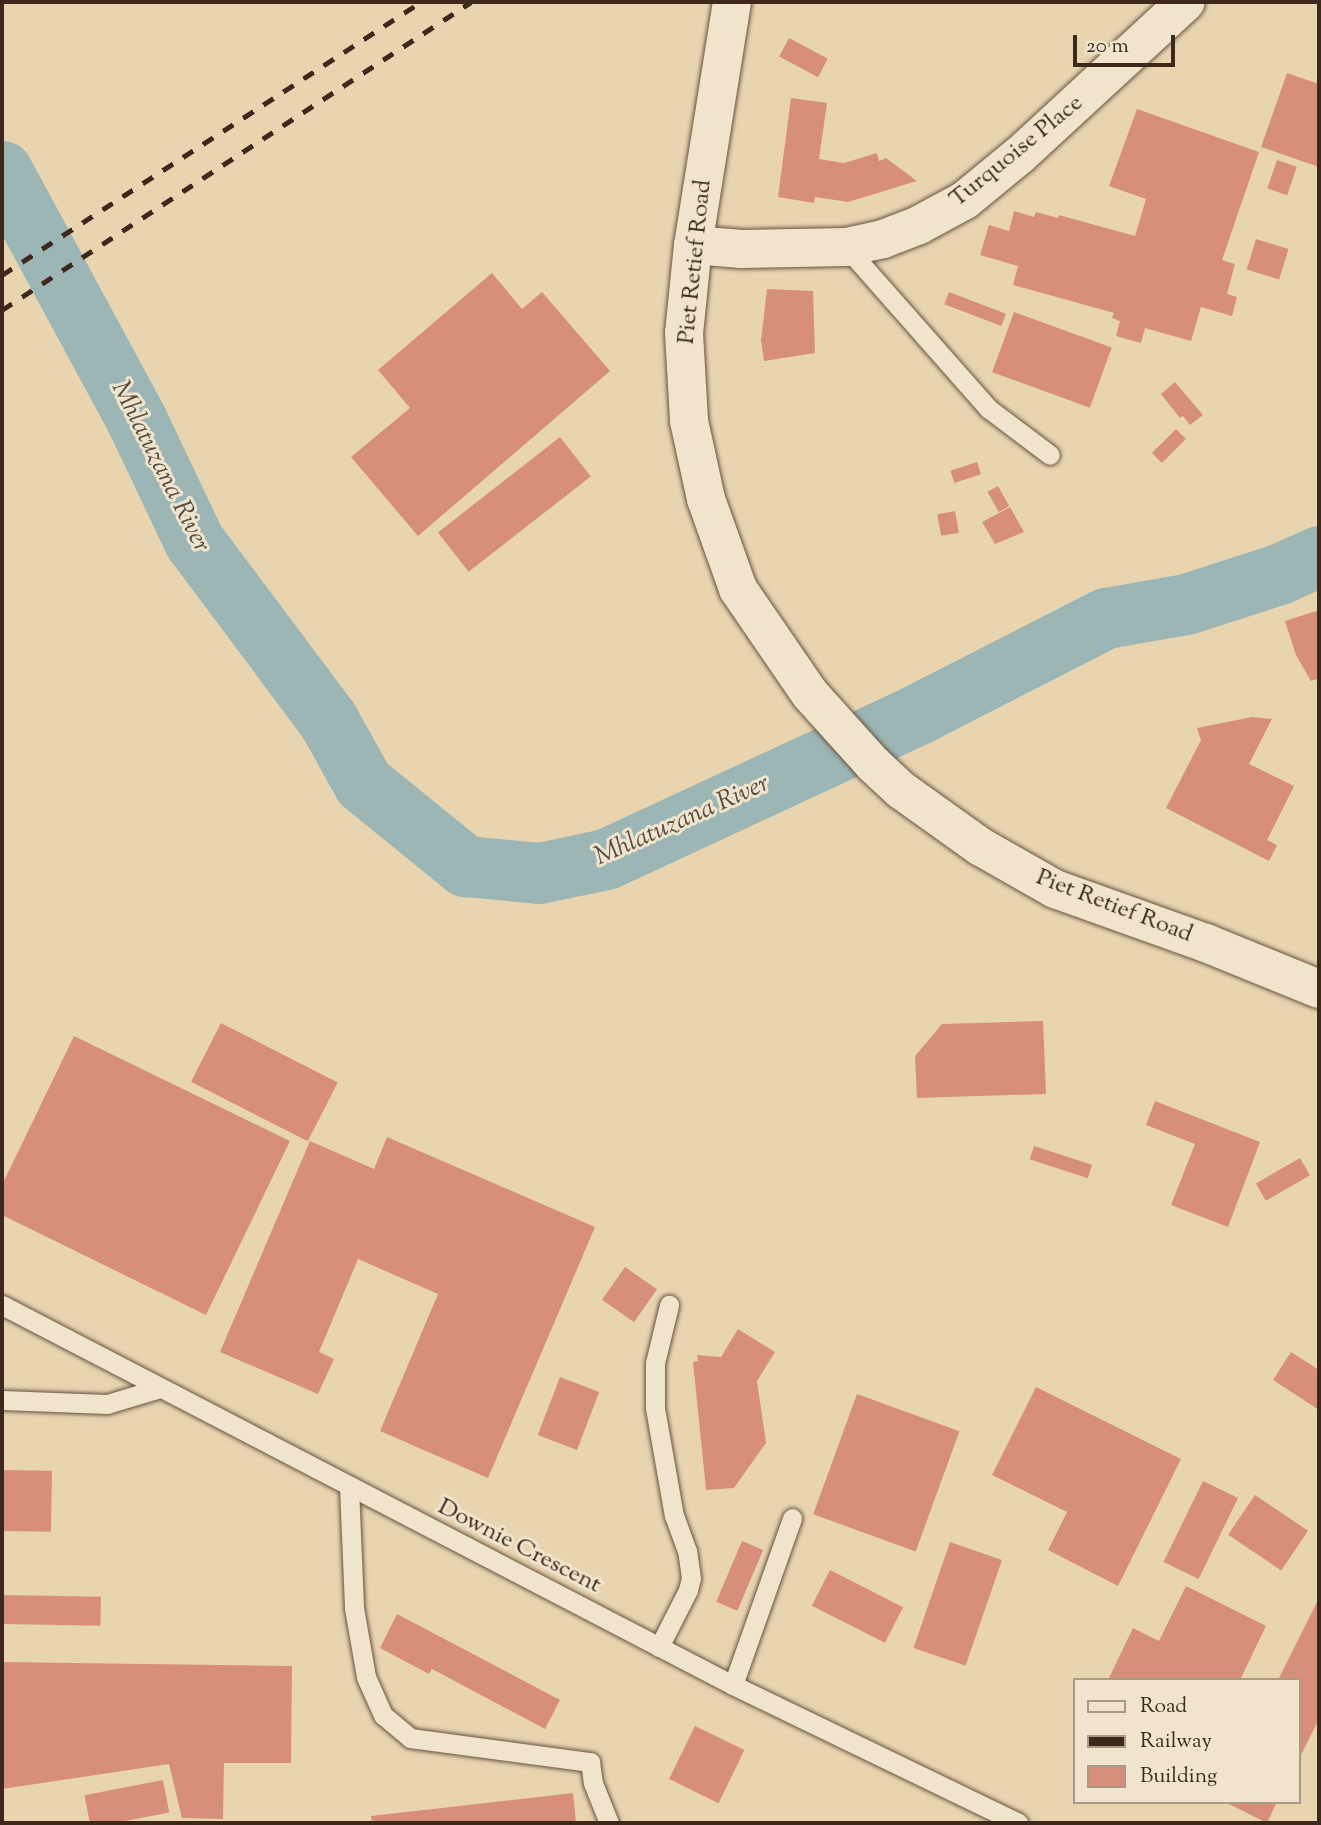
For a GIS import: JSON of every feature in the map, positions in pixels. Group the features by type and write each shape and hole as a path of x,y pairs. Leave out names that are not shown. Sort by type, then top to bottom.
{"street":[{"name":"Piet Retief Road","path":"732,2 693,245 684,333 689,421 706,499 722,551 738,589 810,694 901,790 981,847 1055,889 1206,943 1319,989"},
{"name":"Turquoise Place","path":"693,245 742,249 846,247 883,239 919,225 965,200 1059,122 1186,2"}],"lane":[{"path":"846,247 989,409 1050,455"},
{"name":"Downie Crescent","path":"2,1305 733,1685 1018,1823"},
{"path":"659,1647 688,1590 691,1578 687,1551 674,1516 655,1408 655,1363 668,1305"},
{"path":"2,1399 107,1404 160,1388"},
{"path":"349,1487 354,1608 366,1677 383,1715 410,1738 590,1762 593,1783 609,1823"},
{"path":"733,1685 792,1518"}],"building":[{"path":"789,38 828,59 818,77 779,57"},
{"path":"1287,73 1319,84 1319,167 1261,147"},
{"path":"791,98 827,103 819,159 844,163 877,153 879,161 886,158 917,181 848,202 815,197 814,203 778,197"},
{"path":"1137,109 1259,152 1222,260 1235,264 1227,294 1237,297 1232,316 1201,307 1191,341 1145,328 1141,343 1116,336 1120,321 1112,318 1114,313 1013,285 1018,266 980,255 989,225 1009,231 1014,211 1034,217 1036,212 1058,218 1059,215 1135,236 1146,199 1109,186"},
{"path":"1277,160 1297,167 1287,195 1267,188"},
{"path":"1256,239 1289,249 1279,280 1247,270"},
{"path":"492,273 522,309 542,292 610,371 418,536 351,457 410,408 378,370"},
{"path":"767,289 813,291 815,353 764,361 761,340"},
{"path":"949,292 1006,314 1001,326 944,304"},
{"path":"1014,312 1112,348 1090,408 992,372"},
{"path":"1175,382 1203,415 1190,425 1183,416 1180,418 1161,394"},
{"path":"1176,429 1186,439 1162,463 1152,453"},
{"path":"560,437 591,476 469,572 438,532"},
{"path":"977,462 981,474 954,483 950,471"},
{"path":"998,486 1009,506 999,512 988,492"},
{"path":"1010,507 1024,532 995,544 982,522"},
{"path":"955,511 959,533 941,536 937,514"},
{"path":"1319,610 1319,678 1311,681 1296,655 1285,621"},
{"path":"1252,717 1272,719 1249,764 1294,786 1267,840 1277,845 1269,861 1166,808 1201,740 1197,728"},
{"path":"1043,1021 1046,1094 917,1098 915,1056 942,1024"},
{"path":"221,1023 338,1082 308,1141 191,1082"},
{"path":"74,1036 290,1141 206,1315 2,1215 2,1185"},
{"path":"1155,1101 1260,1142 1228,1227 1171,1205 1195,1144 1146,1125"},
{"path":"387,1137 595,1227 488,1478 380,1431 438,1294 358,1259 319,1352 334,1359 318,1394 220,1352 310,1141 374,1169"},
{"path":"1034,1146 1092,1165 1088,1178 1030,1159"},
{"path":"1300,1158 1310,1175 1266,1201 1256,1184"},
{"path":"625,1267 657,1289 634,1322 602,1300"},
{"path":"738,1329 775,1352 757,1381 766,1443 734,1488 706,1490 693,1362 698,1361 697,1355 721,1357"},
{"path":"1291,1352 1319,1370 1319,1410 1273,1380"},
{"path":"560,1377 599,1392 577,1450 538,1435"},
{"path":"1036,1387 1181,1459 1118,1586 1048,1550 1067,1512 992,1475"},
{"path":"857,1394 959,1431 916,1552 813,1514"},
{"path":"2,1470 52,1471 51,1532 2,1531"},
{"path":"1203,1481 1238,1498 1199,1579 1164,1562"},
{"path":"1255,1495 1308,1531 1281,1571 1228,1535"},
{"path":"742,1541 763,1550 737,1611 716,1602"},
{"path":"950,1542 1002,1560 966,1666 914,1648"},
{"path":"830,1570 903,1607 885,1643 812,1606"},
{"path":"1186,1586 1266,1626 1241,1678 1109,1678 1133,1628 1159,1641"},
{"path":"2,1595 101,1597 100,1626 2,1624"},
{"path":"1319,1598 1319,1719 1300,1757 1300,1678 1279,1678"},
{"path":"397,1614 560,1700 545,1729 432,1669 429,1674 380,1648"},
{"path":"2,1662 292,1666 291,1763 224,1763 223,1819 182,1818 169,1764 2,1789"},
{"path":"695,1726 744,1750 719,1803 669,1779"},
{"path":"163,1780 169,1812 115,1823 90,1823 84,1795"},
{"path":"573,1793 576,1823 372,1823 371,1816"},
{"path":"1229,1804 1276,1804 1267,1823"}],"waterway":[{"name":"Mhlatuzana River","path":"2,171 138,423 194,541 328,720 363,783 465,866 539,873 606,859 918,714 1106,618 1186,604 1279,574 1319,556"}],"railway":[{"path":"2,275 420,2"},
{"path":"2,310 471,2"}]}
